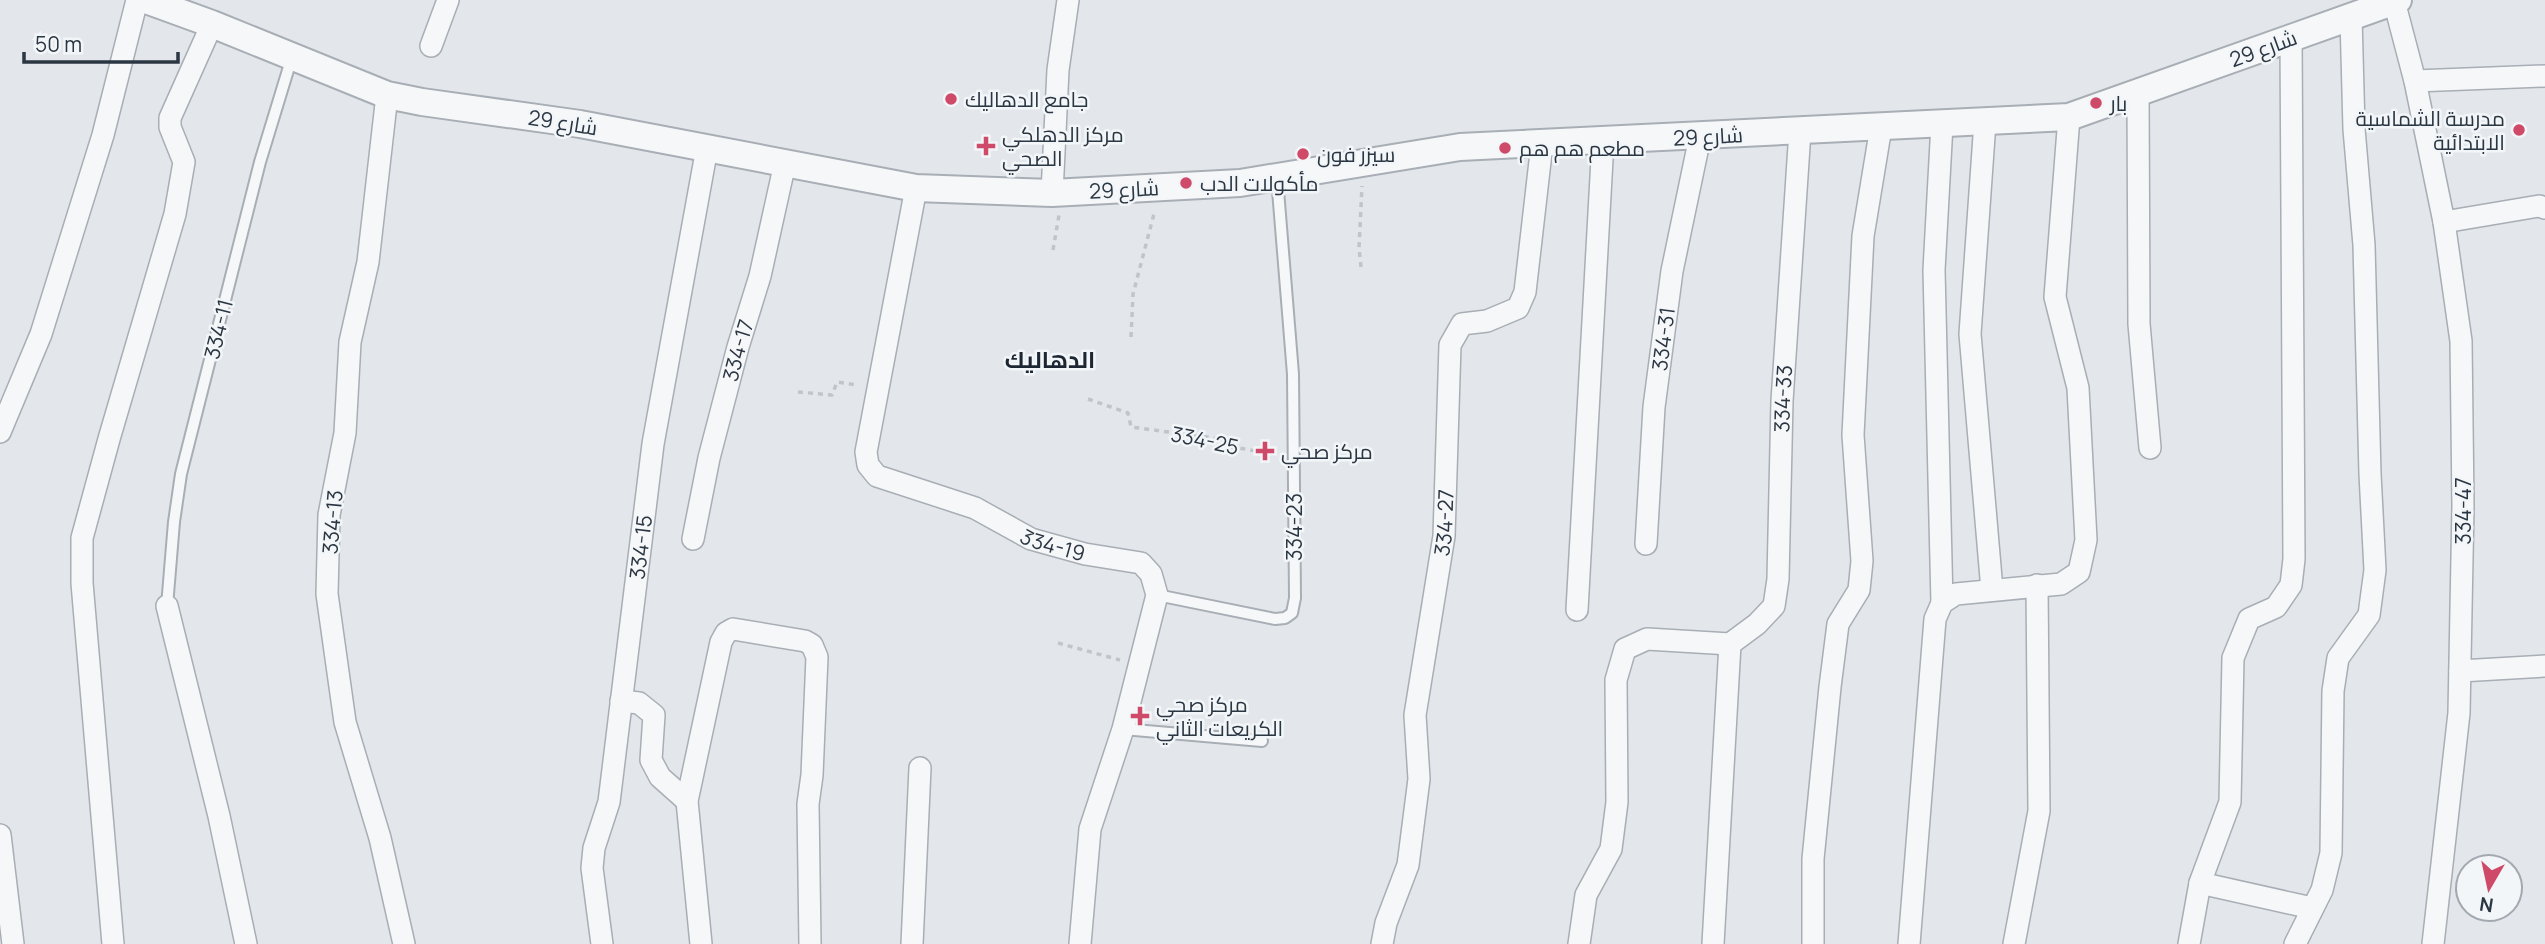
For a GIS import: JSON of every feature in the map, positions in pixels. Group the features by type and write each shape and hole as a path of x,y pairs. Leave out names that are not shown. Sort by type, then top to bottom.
{"street":[{"path":"0,432 41,334 103,135 137,0"},
{"name":"شارع 29","path":"145,0 212,24 387,95 580,124 916,188 1057,193 1240,183 1460,147 2069,117 2396,1"},
{"path":"431,46 448,0"},
{"path":"1057,193 1058,70 1068,0"},
{"name":"334-47","path":"2396,1 2444,222 2461,341 2463,506 2459,713 2432,944"},
{"path":"2295,944 2322,890 2331,853 2333,691 2338,658 2370,615 2375,570 2364,245 2354,129 2351,17"},
{"path":"113,944 82,583 82,538 108,439 176,214 184,162 170,127 170,118 212,24"},
{"path":"2189,944 2200,883 2230,802 2233,659 2249,619 2276,607 2291,585 2294,559 2291,38"},
{"path":"2415,81 2545,76"},
{"path":"2138,93 2138,324 2150,448"},
{"name":"334-13","path":"387,95 368,262 350,342 345,433 329,515 327,594 345,722 380,838 404,944"},
{"path":"1942,603 1956,594 2061,584 2079,572 2086,540 2078,388 2055,297 2069,117"},
{"path":"1985,122 1970,334 1992,590"},
{"path":"1909,944 1935,619 1942,603 1934,270 1942,124"},
{"path":"1813,944 1814,859 1838,624 1859,590 1862,561 1854,422 1863,236 1881,127"},
{"name":"334-33","path":"1730,644 1757,624 1774,606 1778,579 1782,401 1800,131"},
{"name":"334-31","path":"1646,544 1654,407 1666,312 1699,136"},
{"path":"1577,611 1603,141"},
{"name":"334-27","path":"1382,944 1386,923 1408,865 1419,779 1415,715 1444,536 1450,345 1462,324 1487,321 1518,308 1522,300 1542,144"},
{"name":"334-15","path":"602,944 592,868 594,848 609,802 653,444 707,148"},
{"name":"334-17","path":"693,539 709,458 760,276 785,163"},
{"name":"334-19","path":"916,188 877,388 866,452 868,466 877,475 975,508 1031,538 1085,554 1141,563 1151,574 1157,595"},
{"path":"2444,222 2539,206 2545,208"},
{"path":"2014,944 2039,811 2037,585"},
{"path":"1080,944 1090,829 1123,729 1157,595"},
{"path":"167,606 219,816 246,944"},
{"path":"701,944 687,801 721,642 726,633 733,629 789,637 812,645 817,657 812,775 808,804 810,944"},
{"path":"1578,944 1586,895 1611,849 1617,802 1616,680 1625,649 1647,639 1730,644 1713,944"},
{"path":"2460,671 2545,666"},
{"path":"621,701 639,703 654,715 651,760 660,777 687,801"},
{"path":"912,944 920,768"},
{"path":"0,835 13,944"},
{"path":"2200,883 2312,908"}],"lane":[{"name":"334-11","path":"167,606 181,474 260,162 292,57"},
{"name":"334-23","path":"1157,595 1275,619 1285,618 1292,613 1293,374 1277,177"},
{"path":"1123,729 1262,741"}],"path":[{"path":"1361,267 1359,235 1364,162"},
{"path":"1131,337 1133,294 1152,227 1159,188"},
{"path":"1053,250 1057,193"},
{"path":"798,392 832,395 837,383 877,388"},
{"name":"334-25","path":"1088,399 1128,413 1131,427 1221,439 1228,446 1294,457"},
{"path":"1058,643 1139,665"}],"place":[{"name":"جامع الدهاليك","path":"951,99"},
{"name":"بار","path":"2096,103"},
{"name":"مدرسة الشماسية الابتدائية","path":"2519,130"},
{"name":"مركز الدهلكي الصحي","path":"986,146"},
{"name":"مطعم هم هم","path":"1505,148"},
{"name":"سيزر فون","path":"1303,154"},
{"name":"مأكولات الدب","path":"1186,183"},
{"name":"مركز صحي","path":"1265,451"},
{"name":"مركز صحي الكريعات الثاني","path":"1140,716"}],"district":[{"name":"الدهاليك","path":"1050,359"}]}
